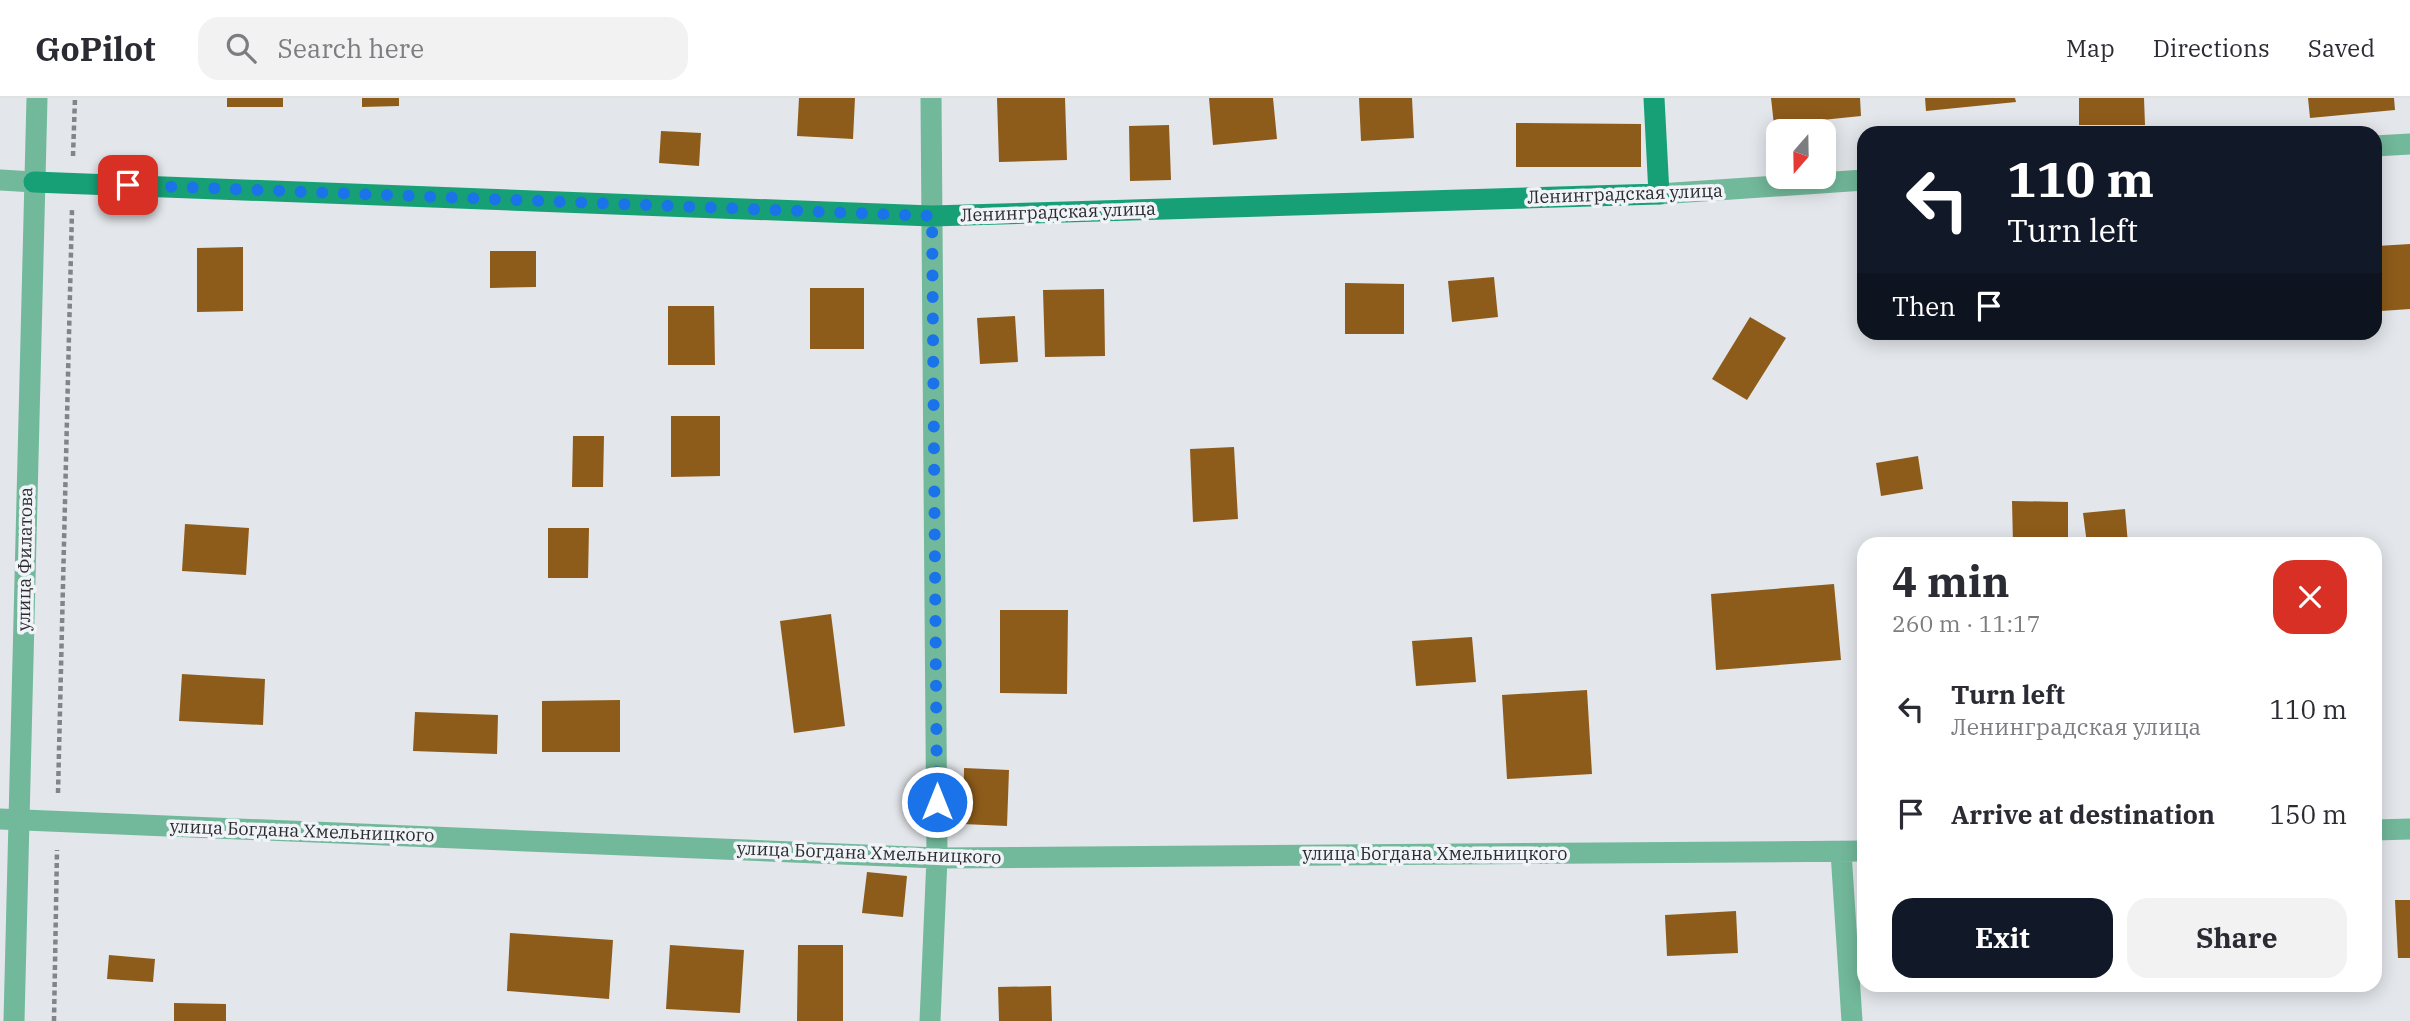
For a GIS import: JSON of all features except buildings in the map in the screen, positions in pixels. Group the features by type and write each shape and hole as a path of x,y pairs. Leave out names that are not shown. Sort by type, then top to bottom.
{"street":[{"name":"улица Филатова","path":"15,1021 10,819 37,98"},
{"path":"930,1021 937,858 931,98"},
{"path":"1654,98 1659,194"},
{"path":"2382,146 2410,144"},
{"name":"Ленинградская улица","path":"0,180 932,216 1659,194 1857,180"},
{"name":"улица Богдана Хмельницкого","path":"10,819 937,858 1857,851"},
{"path":"2382,830 2410,829"},
{"path":"1841,852 1852,1021"}],"path":[{"path":"54,1021 75,98"}],"route":[{"path":"128,185 932,216 937,802"}]}
